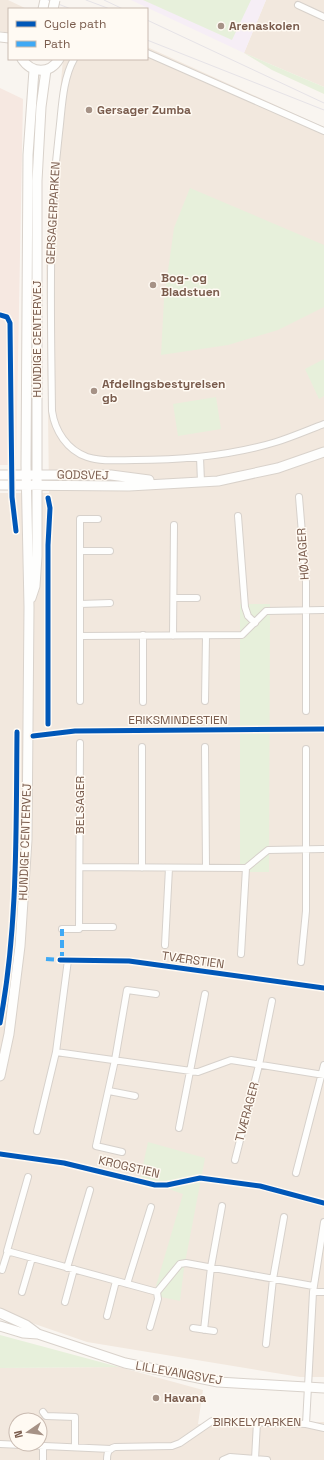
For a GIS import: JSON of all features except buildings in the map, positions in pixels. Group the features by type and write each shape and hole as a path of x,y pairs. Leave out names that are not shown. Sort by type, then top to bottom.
{"street":[{"path":"298,6 324,17"},
{"path":"148,54 324,131"},
{"path":"23,60 34,70 46,70 51,68 58,60"},
{"name":"GERSAGERPARKEN","path":"74,60 69,72 60,122 52,210 50,321 53,420 62,438 73,449 87,457 99,460 169,460 242,451 276,442 324,424"},
{"name":"HUNDIGE CENTERVEJ","path":"0,1076 8,1034 20,946 27,840 29,607 27,485 28,155 34,70"},
{"name":"HUNDIGE CENTERVEJ","path":"29,607 35,586 36,571 38,181 40,120 46,70"},
{"name":"GODSVEJ","path":"0,485 129,486 201,482 240,477 278,468 324,452"},
{"path":"200,457 201,482"},
{"name":"GODSVEJ","path":"0,475 112,475 164,483"},
{"name":"HØJAGER","path":"299,497 306,610 306,711"},
{"path":"238,516 245,607 248,616 255,623"},
{"path":"80,701 80,519 98,518"},
{"path":"173,636 174,525"},
{"path":"80,551 110,551"},
{"path":"174,598 197,598"},
{"path":"80,604 110,603"},
{"path":"80,636 242,635 266,611 324,610"},
{"path":"143,635 143,702"},
{"path":"205,701 206,636"},
{"name":"BELSAGER","path":"79,927 80,743"},
{"path":"142,747 142,868"},
{"path":"205,747 206,867"},
{"path":"301,962 306,910 306,749"},
{"path":"241,954 246,868 264,851 268,850 324,849"},
{"path":"80,868 246,868"},
{"path":"165,945 170,868"},
{"path":"62,929 79,929 79,927 113,927"},
{"path":"37,1131 56,1052 68,960"},
{"path":"122,1152 96,1146 115,1060 127,990 156,994"},
{"path":"179,1128 205,994"},
{"name":"TVÆRAGER","path":"235,1160 259,1065 272,1001"},
{"name":"TVÆRAGER","path":"56,1052 191,1071 201,1071 232,1060 323,1075"},
{"path":"296,1173 323,1075 324,1065"},
{"path":"109,1090 135,1096"},
{"path":"2,1270 8,1251 6,1251 28,1177"},
{"path":"67,1268 90,1190"},
{"path":"204,1330 211,1267 222,1206"},
{"path":"127,1284 151,1207"},
{"path":"266,1344 273,1279 284,1217"},
{"name":"BIRKELYPARKEN","path":"48,1446 75,1446 110,1449 172,1446 180,1443 212,1421 306,1424 313,1289 324,1222"},
{"path":"8,1251 157,1292"},
{"path":"22,1292 32,1258"},
{"path":"150,1327 158,1299 157,1292 180,1264 186,1262 273,1279 324,1292"},
{"path":"65,1302 74,1269"},
{"path":"107,1316 116,1281"},
{"name":"LILLEVANGSVEJ","path":"0,1314 26,1325 38,1334"},
{"name":"LILLEVANGSVEJ","path":"0,1326 23,1333 38,1334 125,1363 218,1382 324,1388"},
{"path":"193,1328 214,1331"},
{"path":"48,1416 75,1417 75,1446"},
{"path":"255,1459 257,1422"},
{"path":"306,1424 324,1428"},
{"path":"107,1460 110,1449"},
{"path":"223,1460 230,1458 266,1460"}],"shaded area":[{"path":"0,0 8,0 25,8 8,8 8,33 0,31"},
{"name":"Arenaskolen","path":"131,0 266,0 244,53"},
{"path":"266,0 324,0 324,87 244,53"},
{"path":"148,47 324,127 324,1377 300,1377 87,1342 0,1312 0,493 49,493 46,252 63,60 148,60"},
{"path":"0,88 23,99 16,465 0,465"},
{"path":"119,1367 203,1390 198,1424 324,1422 324,1460 0,1460 0,1368"}],"green space":[{"name":"Arenaskolen","path":"143,0 251,0 232,40"},
{"path":"244,53 324,87 324,94 272,70"},
{"path":"190,188 324,245 324,307 278,330 228,345 161,355 164,299 174,228"},
{"path":"324,359 324,396 319,399 305,369"},
{"path":"216,397 221,429 178,436 173,404"},
{"path":"240,604 270,604 269,872 240,872"},
{"path":"148,1142 205,1158 184,1268 180,1301 161,1297 156,1286 183,1194 140,1179"},
{"path":"0,1335 119,1367 0,1368"}],"tram line":[{"path":"48,0 68,8"},
{"path":"86,0 107,8"},
{"path":"104,0 121,8"},
{"path":"148,20 324,103"},
{"path":"148,40 324,110"}],"marked path":[{"path":"62,929 62,960"},
{"path":"46,959 60,960"}],"cycle path":[{"path":"0,315 7,317 10,323 12,497 16,531"},
{"path":"48,498 50,508 48,545 48,724"},
{"name":"ERIKSMINDESTIEN","path":"33,736 75,731 324,729"},
{"path":"0,1023 6,987 13,915 16,842 17,732"},
{"name":"TVÆRSTIEN","path":"60,960 129,961 324,988"},
{"name":"KROGSTIEN","path":"0,1154 64,1163 155,1185 167,1185 200,1178 260,1186 324,1203"}],"place":[{"name":"Arenaskolen","path":"221,26"},
{"name":"Gersager Zumba","path":"89,110"},
{"name":"Bog- og Bladstuen","path":"153,285"},
{"name":"Afdelingsbestyrelsen gb","path":"94,391"},
{"name":"Havana","path":"156,1398"}]}
